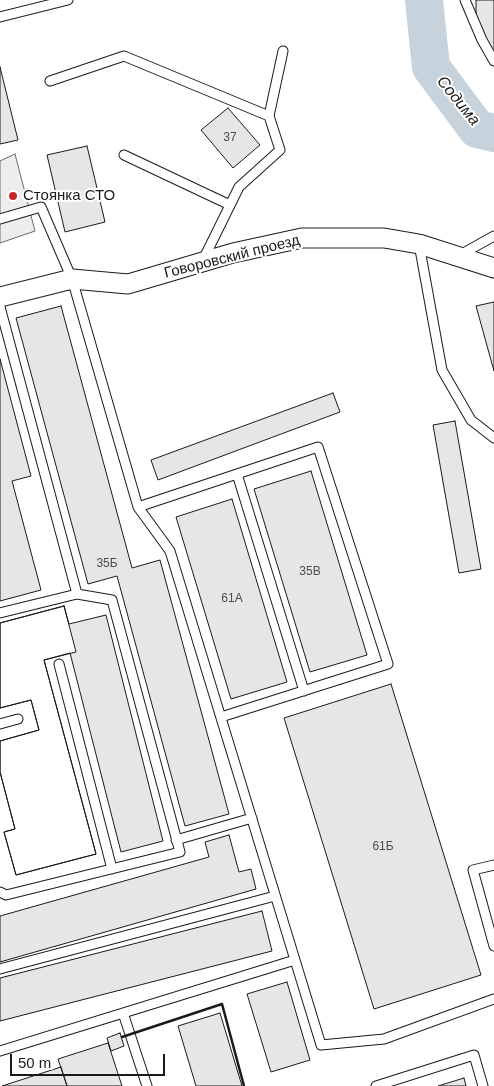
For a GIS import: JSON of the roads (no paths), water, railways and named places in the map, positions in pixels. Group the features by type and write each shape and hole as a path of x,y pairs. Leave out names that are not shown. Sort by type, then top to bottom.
{"street":[{"name":"Говоровский проезд","path":"0,297 72,279 128,284 202,262 302,238 384,238 419,244 494,268"}],"lane":[{"path":"0,17 68,0"},
{"path":"465,0 482,40 494,61"},
{"path":"202,262 239,187 280,150 269,116 283,51"},
{"path":"50,81 124,56 269,116"},
{"path":"124,155 230,206"},
{"path":"0,219 41,207 72,279 138,507 170,551 321,1045 384,1039 494,999"},
{"path":"458,257 494,236"},
{"path":"419,244 442,370 471,420 494,438"},
{"path":"0,307 77,594"},
{"path":"138,507 318,447 388,664 221,717"},
{"path":"237,474 304,691"},
{"path":"0,613 77,594 112,600 180,852 6,896 0,892"},
{"path":"59,664 112,869"},
{"path":"0,724 18,719"},
{"path":"176,840 252,818"},
{"path":"494,865 473,870 494,946"},
{"path":"0,969 275,896"},
{"path":"0,1051 295,960"},
{"path":"123,1013 147,1086"},
{"path":"376,1086 474,1055 483,1086"}],"waterway":[{"name":"Содима","path":"424,0 431,67 477,129 494,133"}],"place":[{"name":"Стоянка СТО","path":"13,196"}]}
